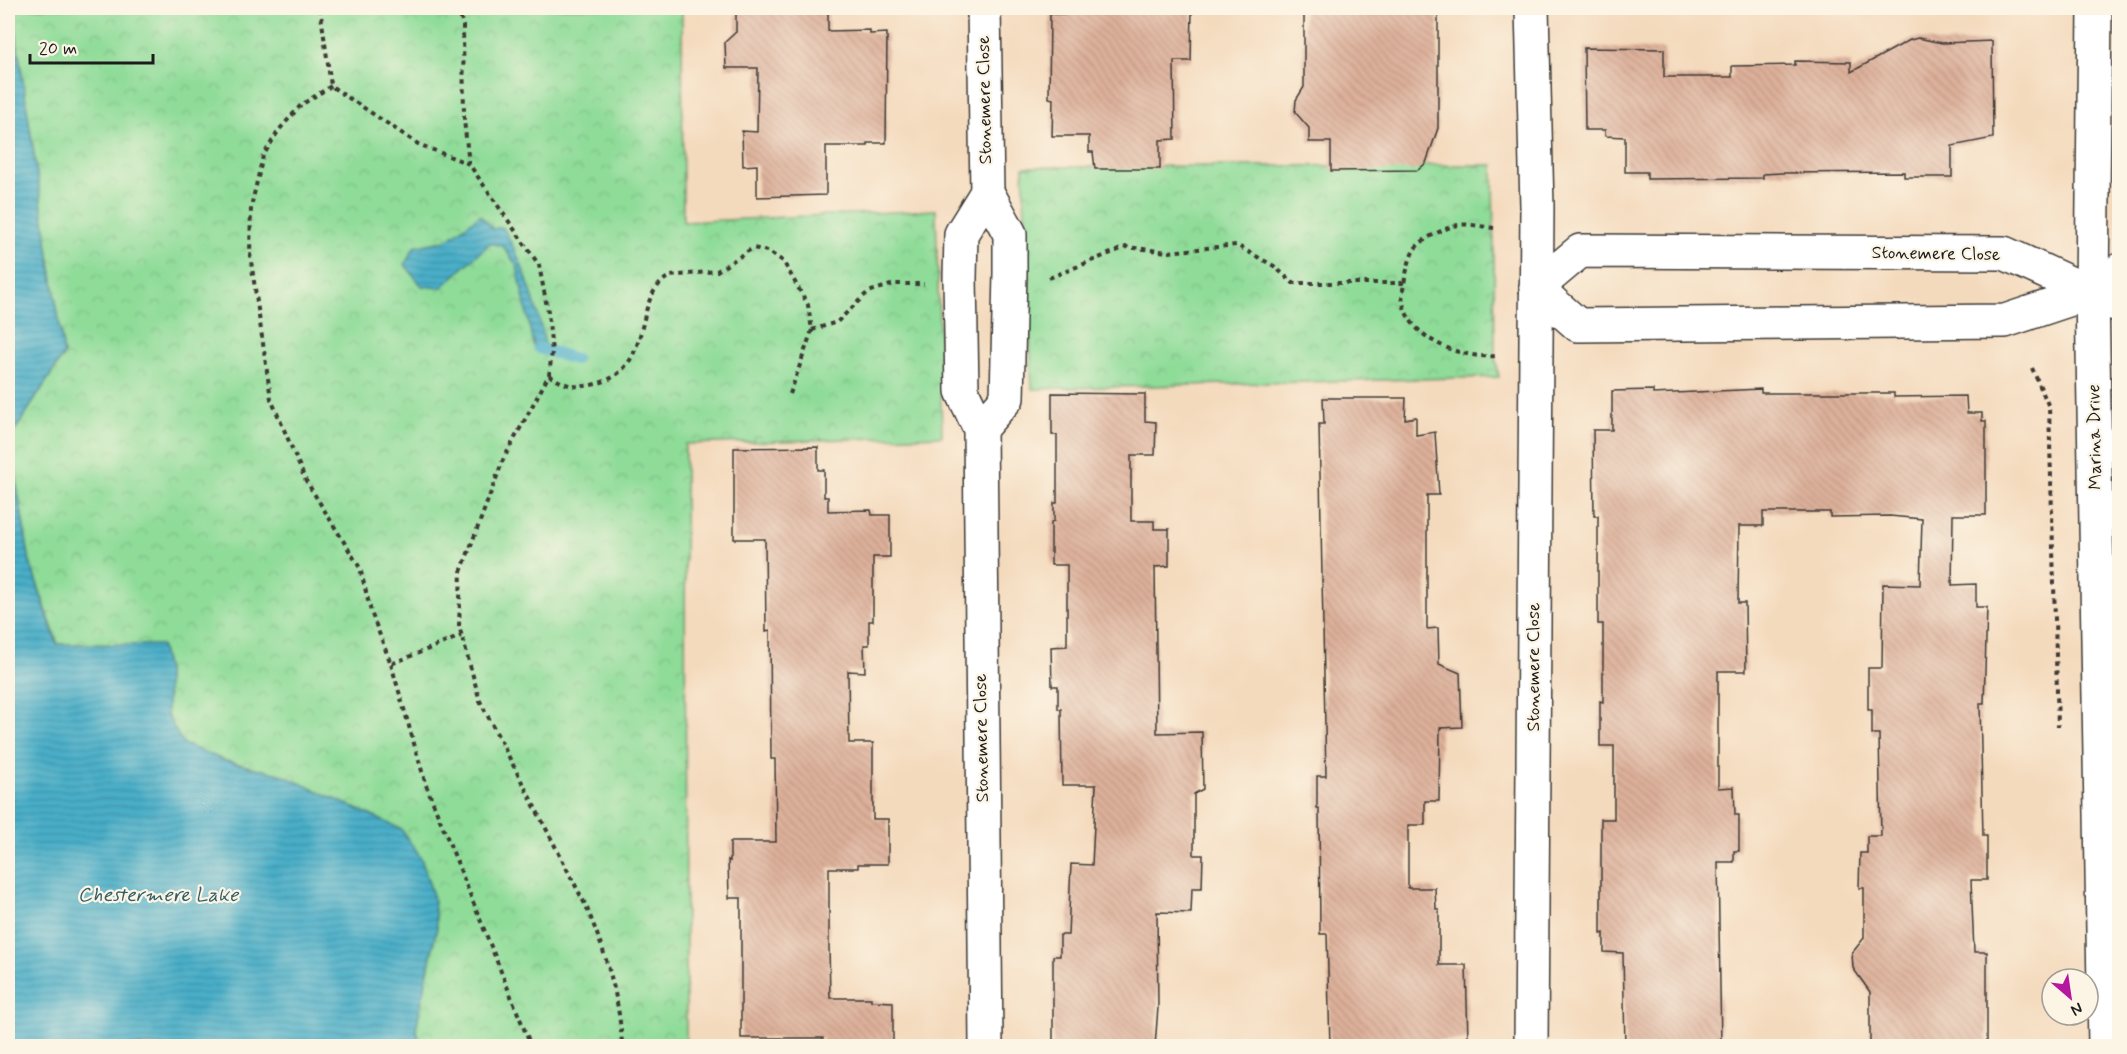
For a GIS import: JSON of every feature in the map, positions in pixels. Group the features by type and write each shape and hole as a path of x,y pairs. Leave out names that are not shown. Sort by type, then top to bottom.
{"street":[{"name":"Stonemere Close","path":"980,429 1007,398 1010,234 987,192 984,8"},
{"name":"Stonemere Close","path":"1531,1047 1538,207 1532,8"},
{"name":"Marina Drive","path":"2095,8 2106,299 2110,1042"},
{"name":"Stonemere Close","path":"986,1047 980,429 962,391 960,278 961,234 987,192"},
{"name":"Stonemere Close","path":"1536,288 1580,251 2004,253 2106,299"},
{"path":"1536,288 1578,325 2005,321 2106,299 2120,270"}],"path":[{"path":"320,8 331,86 418,144 469,164"},
{"path":"458,8 463,26 464,120 469,164 521,235 539,265 548,312 552,352 549,375 503,460 461,572 459,626 480,701 586,906 598,935 614,981 622,1047"},
{"path":"331,86 301,105 279,130 263,156 250,207 250,254 271,399 306,479 360,568 371,612 391,664 426,785 531,1047"},
{"path":"1494,228 1459,225 1433,236 1414,249 1404,283 1402,302 1413,325 1445,347 1479,357 1495,356"},
{"path":"1047,278 1126,247 1168,252 1236,245 1274,266 1293,283 1404,283"},
{"path":"549,375 564,385 574,387 607,381 627,365 633,355 653,294 663,279 670,276 717,270 753,248 767,251 783,261 797,281 808,305 812,330 790,394"},
{"path":"812,330 837,322 868,292 894,284 926,284"},
{"path":"2032,368 2049,407 2058,730"},
{"path":"391,664 461,636"}],"green space":[{"path":"12,8 682,8 683,222 936,210 942,436 685,444 686,1046 422,1046 416,1029 437,927 433,896 421,858 401,829 280,774 226,761 183,744 167,715 167,671 161,645 58,644 30,562 9,440 64,354"},
{"path":"1493,165 1495,356 1499,377 1032,389 1023,167"}],"water":[{"name":"Chestermere Lake","path":"8,8 12,8 64,354 9,440 30,562 57,644 161,645 167,671 167,715 183,744 226,761 280,774 401,829 421,858 433,896 437,927 416,1029 422,1046 8,1046"},
{"path":"480,215 493,229 503,227 511,241 529,284 545,345 534,349 517,266 503,246 490,243 441,288 422,286 405,265 414,247 447,240"}],"building":[{"path":"736,8 828,8 828,31 870,30 870,34 887,33 886,143 868,143 868,146 826,146 826,195 757,197 757,165 743,166 742,131 757,132 758,68 726,68 725,42 736,32"},
{"path":"1108,8 1192,8 1191,61 1174,61 1175,139 1160,140 1160,169 1095,169 1093,152 1089,152 1089,136 1052,136 1053,99 1049,98 1050,14 1068,14 1068,10 1107,10"},
{"path":"1304,8 1438,8 1438,128 1426,163 1418,170 1331,171 1331,142 1309,142 1309,128 1295,112 1296,100 1304,87"},
{"path":"1918,38 1942,43 1992,41 1993,138 1952,146 1952,177 1904,177 1904,172 1782,173 1763,174 1763,178 1647,179 1647,172 1625,172 1625,137 1605,136 1605,130 1585,130 1584,48 1664,49 1664,77 1732,77 1732,66 1795,65 1795,61 1851,62 1851,72 1910,40"},
{"path":"1761,389 1761,393 1894,393 1894,397 1966,396 1967,413 1982,413 1982,421 1986,421 1986,515 1953,515 1952,585 1976,584 1976,607 1987,607 1984,703 1980,703 1983,836 1987,836 1987,880 1971,880 1974,952 1987,952 1987,1047 1870,1047 1870,992 1853,968 1852,953 1864,938 1864,888 1859,888 1860,853 1867,853 1867,836 1881,836 1879,734 1872,734 1872,710 1868,710 1868,668 1882,668 1883,584 1920,585 1922,519 1890,516 1830,517 1830,512 1763,512 1763,526 1739,526 1738,603 1745,603 1746,671 1718,671 1718,788 1734,787 1735,815 1739,815 1739,851 1734,851 1734,862 1718,862 1721,1047 1625,1047 1623,953 1604,952 1604,933 1601,934 1601,819 1614,819 1614,746 1600,746 1600,701 1603,702 1603,624 1598,624 1598,516 1594,516 1593,430 1612,430 1612,391 1653,390 1653,394"},
{"path":"1052,393 1145,394 1145,421 1156,422 1155,455 1131,455 1131,521 1154,521 1154,529 1169,529 1169,566 1155,567 1157,733 1202,732 1203,789 1194,794 1194,855 1203,855 1202,888 1192,888 1191,913 1157,912 1158,1007 1155,1047 1053,1047 1053,956 1060,956 1060,935 1068,935 1071,864 1092,865 1096,785 1062,785 1061,709 1058,709 1058,686 1052,686 1051,647 1067,646 1067,565 1051,565 1051,522 1054,521 1054,503 1057,503 1057,435 1052,435"},
{"path":"1323,398 1406,398 1405,419 1416,417 1416,435 1435,432 1439,495 1427,495 1427,629 1438,628 1439,664 1460,673 1462,727 1440,728 1439,801 1425,801 1425,825 1408,825 1408,888 1435,888 1436,909 1439,909 1439,965 1466,965 1468,1040 1436,1041 1436,1047 1330,1047 1327,934 1320,934 1319,808 1317,808 1317,776 1326,776 1319,424 1324,424"},
{"path":"818,447 818,470 824,470 824,497 828,497 828,511 871,510 872,515 890,515 890,557 873,557 873,621 869,621 869,645 864,645 865,672 848,671 849,743 873,743 873,819 888,819 888,864 858,864 858,868 829,868 829,946 830,998 871,998 871,1001 893,1002 893,1047 823,1047 823,1038 741,1038 741,898 729,898 730,842 776,842 775,759 771,759 770,630 766,631 765,539 734,539 734,448"}],"waterway":[{"path":"539,348 575,359"}]}
